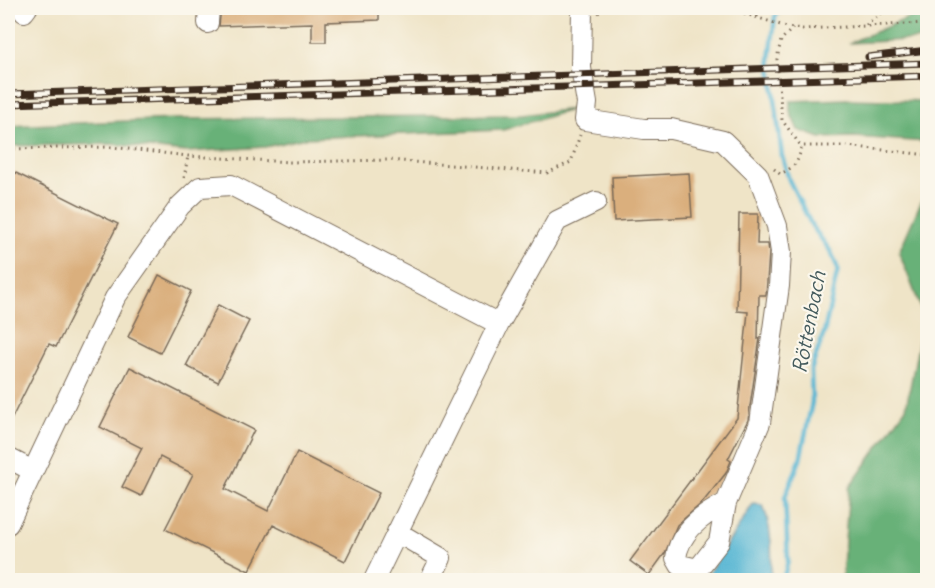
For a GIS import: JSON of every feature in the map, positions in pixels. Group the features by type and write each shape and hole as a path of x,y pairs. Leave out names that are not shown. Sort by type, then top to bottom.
{"street":[{"path":"582,8 581,68 587,103 585,120 644,129 671,129 723,141 758,175 777,225 781,252 779,286 760,423 726,503"},
{"path":"8,524 115,298 180,206 200,187 231,185 499,324"},
{"path":"374,580 499,324 557,221 596,202"},
{"path":"8,458 33,471"},
{"path":"398,532 441,558 430,580"}],"path":[{"path":"728,8 793,28 927,23"},
{"path":"759,8 759,17"},
{"path":"866,25 888,8"},
{"path":"783,172 790,170 799,160 801,146 782,120 777,59 781,40 793,28"},
{"path":"8,149 111,147 188,156 290,162 389,160 547,173 571,162 585,120"},
{"path":"801,146 847,146 927,155"}],"green space":[{"path":"927,10 927,39 849,43"},
{"path":"849,99 927,101 927,142 855,137 820,138 798,130 790,112 790,101"},
{"path":"574,109 503,130 305,138 265,147 186,152 111,144 8,146 8,126 176,119 522,115"},
{"path":"927,188 927,580 842,580 849,488 906,408 924,316 899,252"}],"water":[{"path":"753,504 763,505 768,523 771,552 770,580 712,580 708,574"}],"building":[{"path":"221,8 379,8 379,20 326,22 326,42 312,42 312,23 219,26"},
{"path":"8,169 118,224 56,347 49,344 8,426"},
{"path":"689,173 692,217 614,221 612,177"},
{"path":"739,214 758,214 757,244 768,244 769,253 766,295 759,295 758,339 760,338 748,420 728,459 731,461 726,473 703,502 677,525 665,553 649,575 630,561 737,418 748,312 737,311"},
{"path":"159,275 191,291 160,353 128,337"},
{"path":"218,305 249,321 218,382 186,366"},
{"path":"130,367 254,430 225,489 268,511 297,452 379,493 345,561 273,525 249,571 165,529 193,474 160,457 141,496 122,487 142,448 100,427"}],"waterway":[{"name":"Röttenbach","path":"781,8 775,17 770,59 782,156 789,180 812,226 831,252 838,269 824,333 811,370 812,402 800,460 785,497 788,561 783,580"}],"railway":[{"path":"868,57 928,50"},
{"path":"8,94 928,63"},
{"path":"8,104 928,76"}]}
